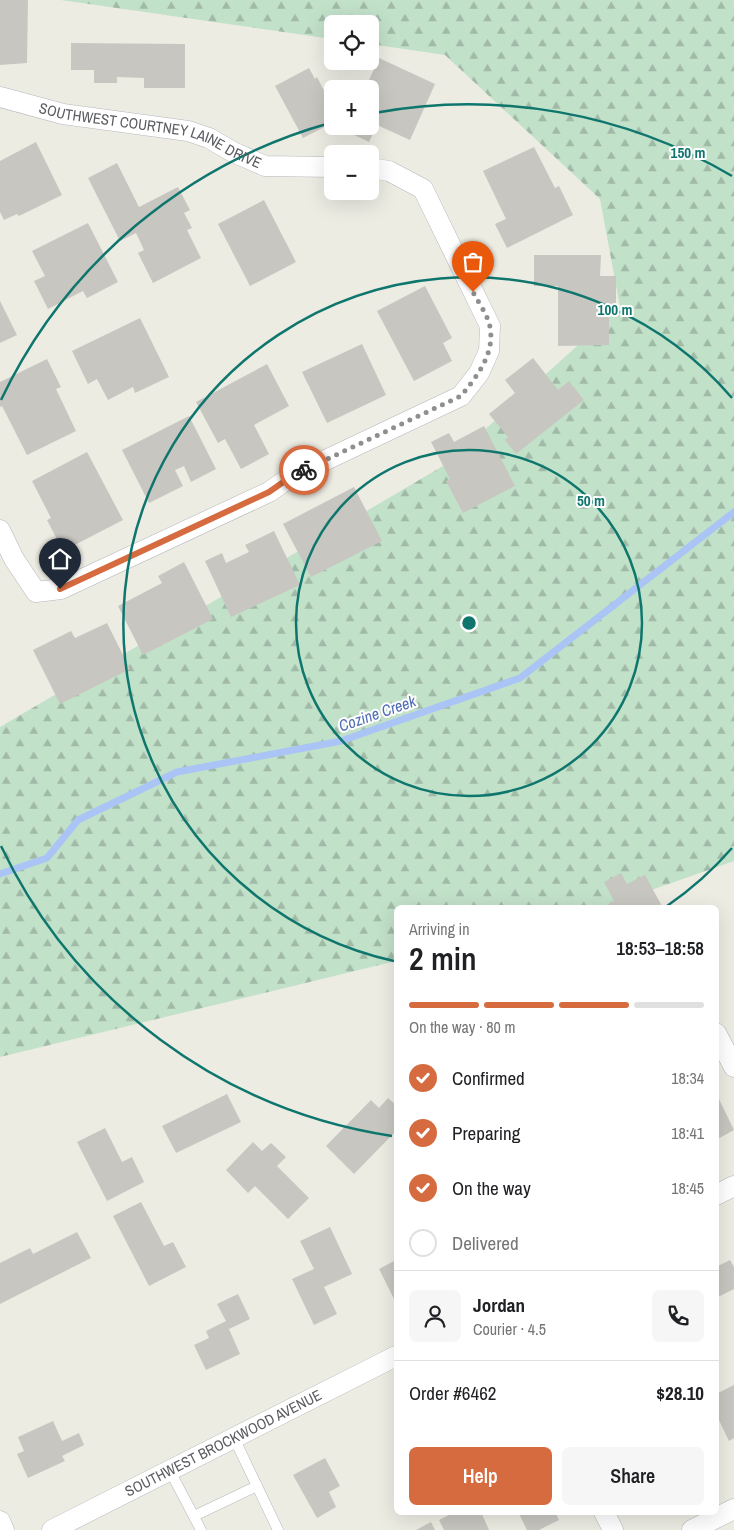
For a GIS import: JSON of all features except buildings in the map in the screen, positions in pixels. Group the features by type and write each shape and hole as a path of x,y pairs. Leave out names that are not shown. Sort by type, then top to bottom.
{"street":[{"name":"SOUTHWEST COURTNEY LAINE DRIVE","path":"0,97 63,114 188,132 209,138 233,152 266,166 324,167"},
{"path":"0,530 14,559 36,592 60,589 269,492 292,476 461,396 479,373 489,351 490,326 423,189 389,171 379,169"},
{"path":"719,1039 734,1067"},
{"path":"719,1194 734,1186"},
{"name":"SOUTHWEST BROCKWOOD AVENUE","path":"52,1530 394,1357"},
{"path":"692,1530 734,1509"},
{"path":"606,1515 613,1530"},
{"path":"0,1521 4,1530"}],"lane":[{"path":"234,1438 278,1530"},
{"path":"170,1470 201,1530"},
{"path":"194,1516 257,1486"}],"green space":[{"path":"61,0 734,0 734,861 609,905 394,905 394,961 0,1057 0,727 448,463 620,307 600,199 445,55 379,45 379,15 324,15 324,38"}],"waterway":[{"name":"Cozine Creek","path":"0,874 47,858 78,820 177,772 341,741 520,678 734,512"}],"way so far":[{"path":"304,470 461,396 479,373 489,351 490,326 473,292"}],"route":[{"path":"60,589 269,492 304,470"}]}
